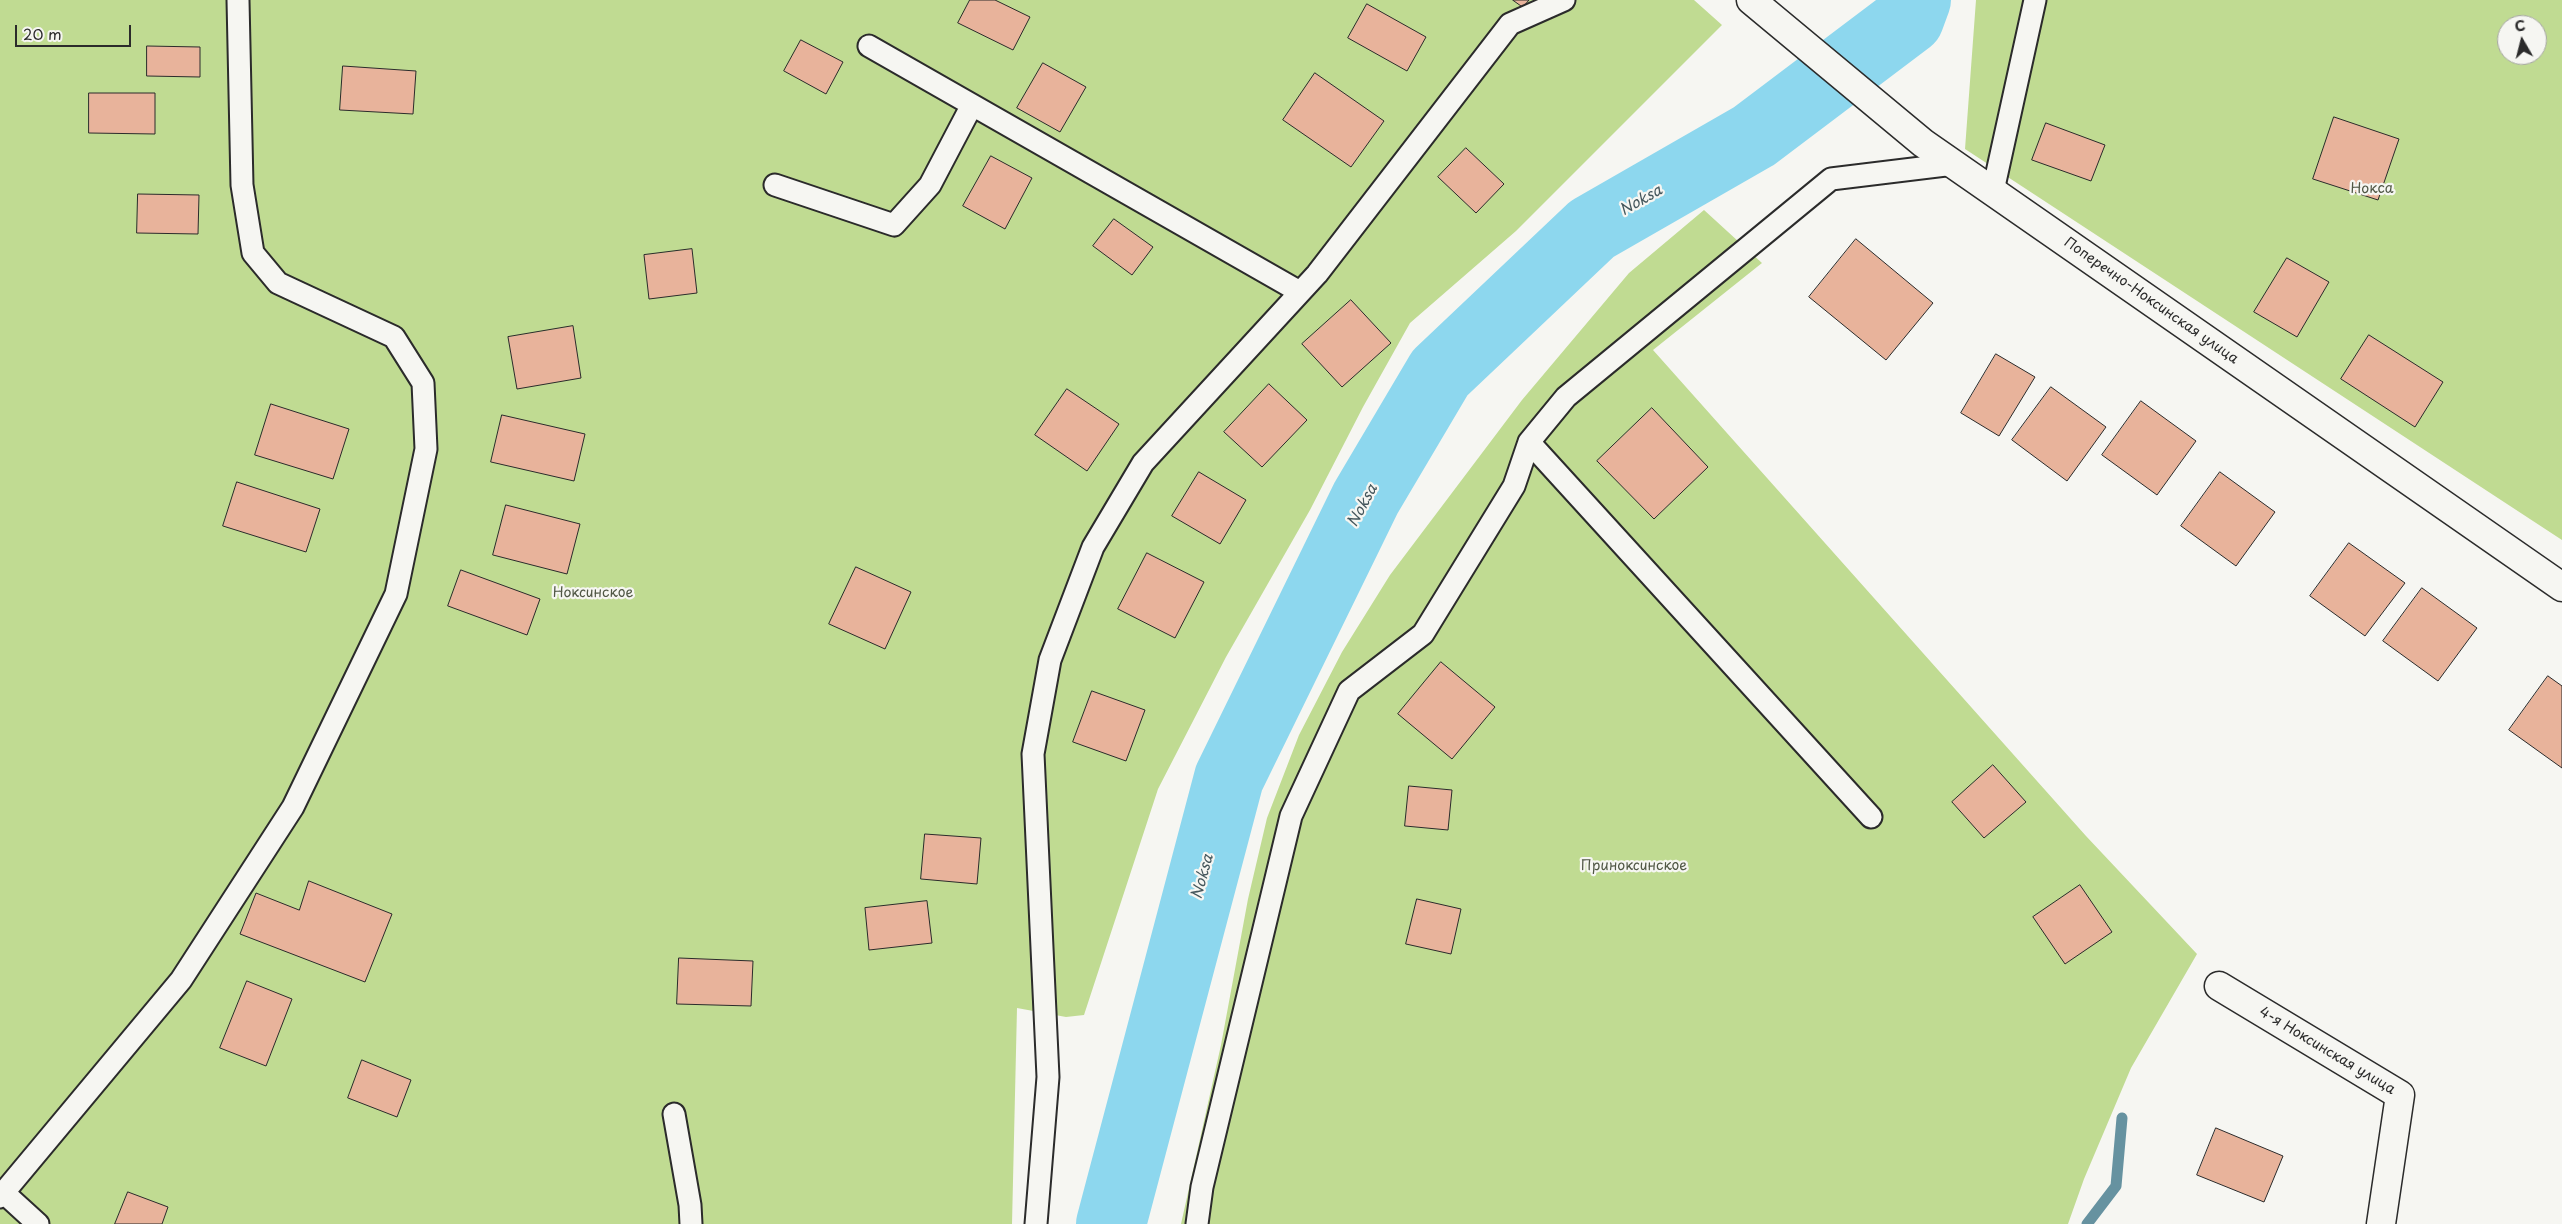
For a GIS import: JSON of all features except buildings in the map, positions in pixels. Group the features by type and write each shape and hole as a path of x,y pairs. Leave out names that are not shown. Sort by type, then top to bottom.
{"street":[{"name":"Поперечно-Ноксинская улица","path":"1759,8 1923,142 2562,587"},
{"name":"4-я Ноксинская улица","path":"2219,986 2400,1095 2382,1224"}],"lane":[{"path":"38,1224 2,1195 181,980 293,807 396,594 426,449 424,383 394,337 278,282 253,253 242,185 238,0"},
{"path":"1036,1224 1048,1077 1033,754 1050,660 1094,547 1143,463 1317,274 1510,24 1564,0"},
{"path":"1993,191 2035,0"},
{"path":"869,46 1300,292"},
{"path":"775,185 894,225 930,185 972,105"},
{"path":"1196,1224 1202,1187 1291,816 1349,691 1423,634 1514,486 1529,442 1566,397 1831,179 1954,164"},
{"path":"1529,442 1871,817"},
{"path":"674,1114 690,1205 691,1224"}],"green space":[{"name":"Ноксинское","path":"0,0 1694,0 1722,25 1516,231 1410,323 1363,407 1310,510 1226,657 1158,789 1084,1015 1066,1017 1017,1008 1012,1224 0,1224"},
{"name":"Нокса","path":"1976,0 2562,0 2562,540 1965,149"},
{"name":"Приноксинское","path":"1704,210 1762,263 1653,350 2086,836 2197,954 2131,1068 2084,1179 2068,1224 1181,1224 1221,1045 1248,899 1267,818 1299,735 1342,652 1390,575 1522,400 1629,273"}],"waterway":[{"name":"Noksa","path":"1111,1224 1229,778 1366,498 1440,373 1592,229 1754,136 1909,19 1916,0"},
{"path":"2087,1224 2116,1186 2122,1118"}]}
